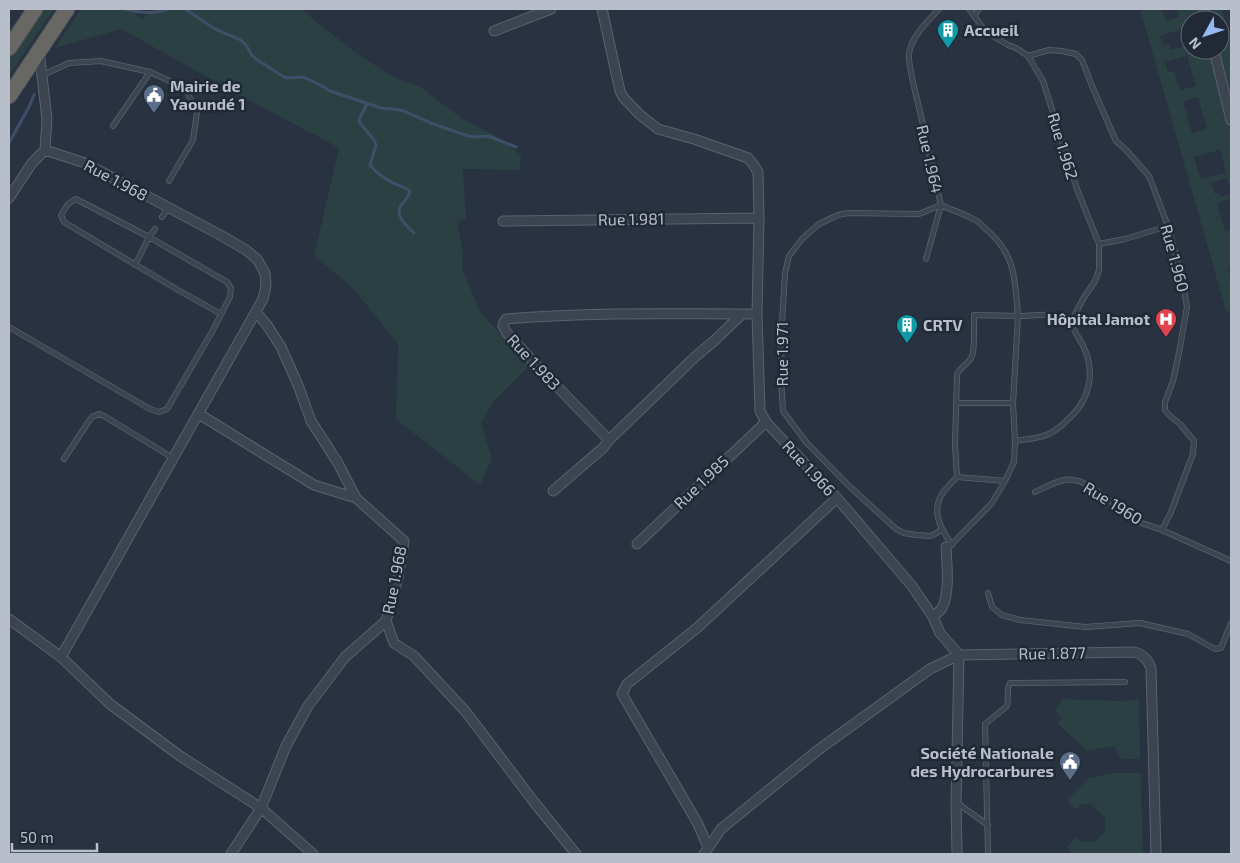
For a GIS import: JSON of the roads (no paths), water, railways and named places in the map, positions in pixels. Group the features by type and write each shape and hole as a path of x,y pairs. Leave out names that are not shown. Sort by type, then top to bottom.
{"highway":[{"path":"9,48 35,9"},
{"path":"9,96 67,9"}],"street":[{"path":"494,31 551,9"},
{"name":"Rue 1.966","path":"602,9 620,91 623,97 639,114 658,129 694,139 748,158 758,172 757,314 760,411 766,422 837,498 912,586 933,617 940,633 959,655"},
{"path":"9,198 32,163 45,150 47,119 39,50"},
{"path":"1216,60 1231,120"},
{"name":"Rue 1.968","path":"45,150 85,163 222,236 257,259 265,273 266,286 263,299 256,312 268,325 281,348 311,420 338,463 356,498 404,541 398,578 386,621 394,643 414,656 466,712 576,854"},
{"name":"Rue 1.981","path":"502,221 759,218"},
{"path":"61,657 256,312"},
{"name":"Rue 1.983","path":"609,440 507,333 503,326 506,319 607,314 757,314"},
{"path":"553,491 603,448 695,357 742,314"},
{"path":"199,414 314,485 356,498"},
{"name":"Rue 1.985","path":"637,544 766,422"},
{"path":"706,851 697,822 622,694 626,684 697,628 837,498"},
{"path":"933,617 941,610 946,599 949,546"},
{"path":"9,619 61,657 102,698 180,756 261,808 313,854"},
{"path":"231,854 261,808 286,746 308,706 345,657 386,621"},
{"name":"Rue 1.877","path":"959,655 1134,652 1146,659 1151,668 1156,854"},
{"path":"706,851 721,829 818,750 922,674 959,655 956,803 958,854"}],"lane":[{"name":"Rue 1.964","path":"939,9 920,30 909,53 914,86 941,205 974,219 993,235 1004,248 1010,260 1015,282 1018,316"},
{"name":"Rue 1.962","path":"969,9 986,32 1028,56 1044,82 1076,189 1099,244"},
{"path":"974,16 979,9"},
{"name":"Rue 1.960","path":"1028,56 1048,50 1062,51 1076,54 1082,60 1116,141 1149,176 1168,226 1182,278 1187,307 1179,353 1165,402 1165,410 1194,441 1193,454 1171,512 1162,530"},
{"path":"43,75 69,63 101,61 150,72 185,88 197,112 193,140 169,181"},
{"path":"113,126 150,72"},
{"path":"9,327 158,412 166,409 221,314 230,297 231,288 227,282 149,237 76,199 68,204 60,215 64,222 221,314"},
{"path":"926,259 941,205"},
{"name":"Rue 1.971","path":"941,205 919,214 848,213 838,215 819,224 802,239 789,256 785,273 781,379 783,411 806,442 854,491 892,525 904,533 930,536 941,530"},
{"path":"162,217 168,208"},
{"path":"1070,324 1095,281 1099,270 1099,244 1168,226"},
{"path":"135,265 155,229"},
{"path":"958,477 955,445 957,374 959,369 973,355 974,315 1053,315 1070,324 1081,341 1088,357 1090,378 1088,391 1085,399 1073,415 1058,429 1048,435 1015,441"},
{"path":"1005,481 958,477 943,492 937,505 938,519 949,546 992,503 1005,481 1014,462 1013,403 1018,316"},
{"path":"956,403 1013,403"},
{"path":"64,459 89,422 99,414 174,458"},
{"name":"Rue 1960","path":"1036,492 1064,480 1076,480 1093,488 1130,518 1162,530"},
{"path":"1162,530 1231,561"},
{"path":"988,593 992,607 1002,615 1020,620 1085,627 1140,623 1188,634 1215,649 1221,648 1231,623"},
{"path":"988,854 984,724 1007,706 1008,686 1010,683 1125,682"},
{"path":"956,803 988,825"}],"waterway":[{"path":"125,9 147,12 158,12 168,9"},
{"path":"185,9 215,29 241,40 256,59 284,77 304,77 330,91 381,108 404,111 468,136 488,136 516,147"},
{"path":"9,143 34,95"},
{"path":"367,104 359,120 376,145 370,165 383,177 410,191 408,197 401,205 399,213 402,221 414,233"}],"place":[{"name":"Accueil","path":"948,49"},
{"name":"Mairie de Yaoundé 1","path":"154,114"},
{"name":"Hôpital Jamot","path":"1166,338"},
{"name":"CRTV","path":"907,344"},
{"name":"Société Nationale des Hydrocarbures","path":"1070,781"}]}
